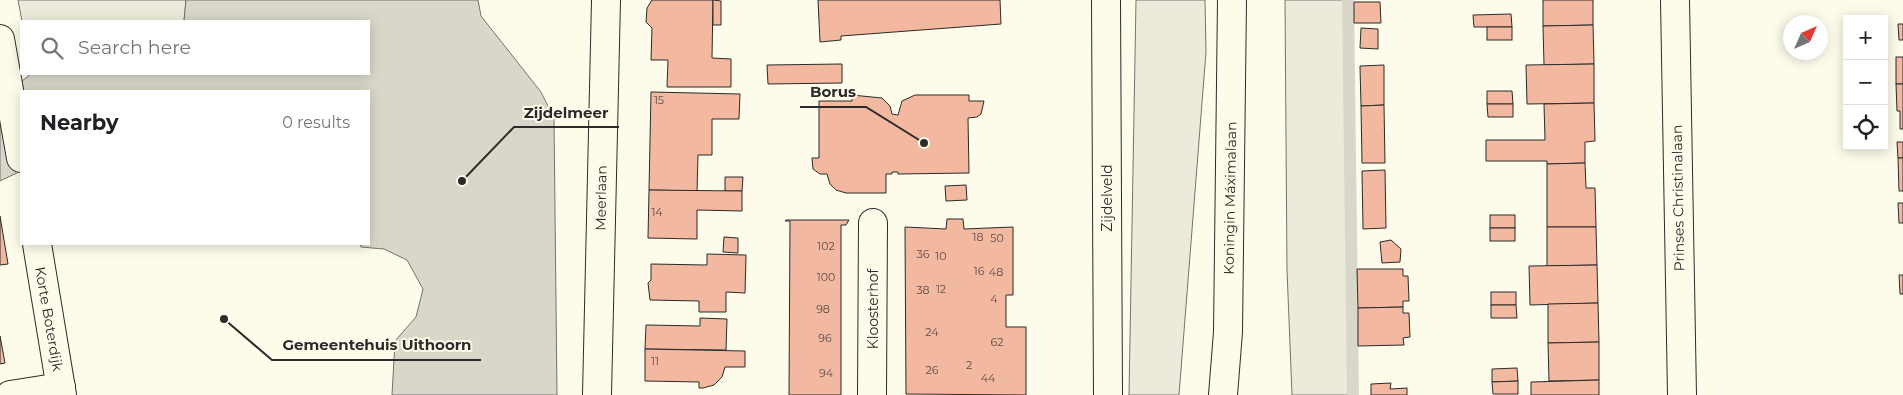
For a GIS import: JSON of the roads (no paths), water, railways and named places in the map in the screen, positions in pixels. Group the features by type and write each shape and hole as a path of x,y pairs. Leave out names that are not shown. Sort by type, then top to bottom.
{"street":[{"name":"Meerlaan","path":"597,395 606,0"},
{"name":"Zijdelveld","path":"1106,0 1108,395"},
{"name":"Koningin Máximalaan","path":"1223,395 1228,322 1232,0"},
{"name":"Prinses Christinalaan","path":"1676,0 1682,395"},
{"path":"0,39 20,152"},
{"name":"Kloosterhof","path":"872,395 873,223"},
{"name":"Korte Boterdijk","path":"36,245 62,391"},
{"path":"10,395 62,391"}],"waterway":[{"path":"1348,0 1353,395"}],"place":[{"name":"Borus","path":"924,143"},
{"name":"Zijdelmeer","path":"462,181"},
{"name":"Gemeentehuis Uithoorn","path":"224,319"}]}
